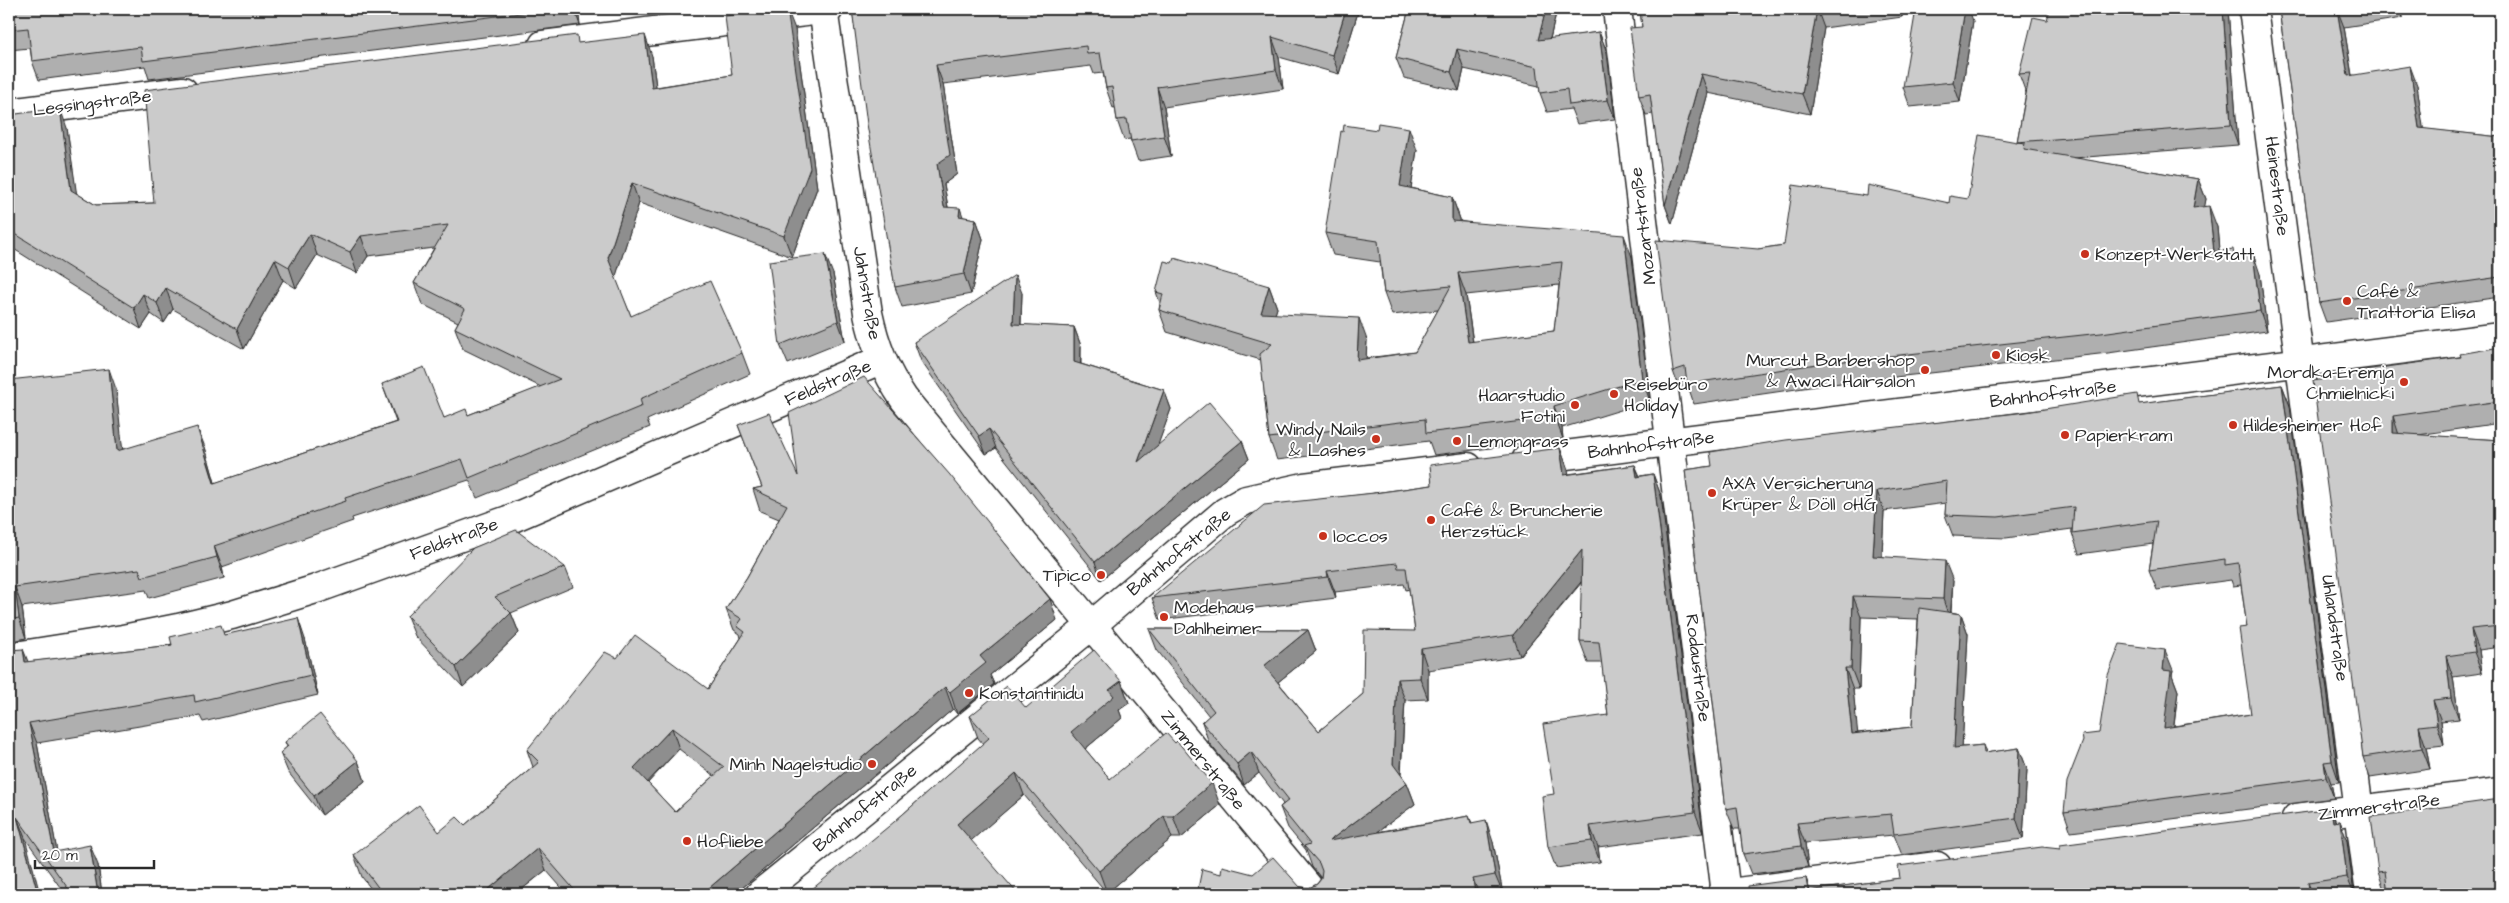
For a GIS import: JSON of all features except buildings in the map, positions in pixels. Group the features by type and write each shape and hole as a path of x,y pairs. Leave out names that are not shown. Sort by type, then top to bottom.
{"street":[{"path":"519,48 825,9"},
{"name":"Jahnstraße","path":"825,9 868,313 880,360 904,399 1092,625"},
{"name":"Mozartstraße","path":"1617,9 1669,443"},
{"name":"Heinestraße","path":"2253,9 2300,362"},
{"name":"Lessingstraße","path":"9,113 205,88"},
{"name":"Bahnhofstraße","path":"760,894 1092,625 1225,512 1246,500 1304,487 1669,443 2500,337"},
{"name":"Feldstraße","path":"9,657 123,640 178,628 316,589 508,520 880,360"},
{"name":"Uhlandstraße","path":"2300,362 2370,894"},
{"name":"Rodaustraße","path":"1669,443 1726,894"},
{"name":"Zimmerstraße","path":"1092,625 1314,894"},
{"name":"Zimmerstraße","path":"2270,822 2500,792"},
{"path":"1722,894 1964,862"}],"place":[{"name":"Konzept-Werkstatt","path":"2085,254"},
{"name":"Café & Trattoria Elisa","path":"2347,301"},
{"name":"Kiosk","path":"1996,355"},
{"name":"Murcut Barbershop & Awaci Hairsalon","path":"1925,370"},
{"name":"Mordka-Eremja Chmielnicki","path":"2404,382"},
{"name":"Reisebüro Holiday","path":"1614,394"},
{"name":"Haarstudio Fotini","path":"1575,405"},
{"name":"Hildesheimer Hof","path":"2233,425"},
{"name":"Papierkram","path":"2065,435"},
{"name":"Windy Nails & Lashes","path":"1376,439"},
{"name":"Lemongrass","path":"1457,441"},
{"name":"AXA Versicherung Krüper & Döll oHG","path":"1712,493"},
{"name":"Café & Bruncherie Herzstück","path":"1431,520"},
{"name":"loccos","path":"1323,536"},
{"name":"Tipico","path":"1101,575"},
{"name":"Modehaus Dahlheimer","path":"1164,617"},
{"name":"Konstantinidu","path":"969,693"},
{"name":"Minh Nagelstudio","path":"872,764"},
{"name":"Hofliebe","path":"687,841"}]}
